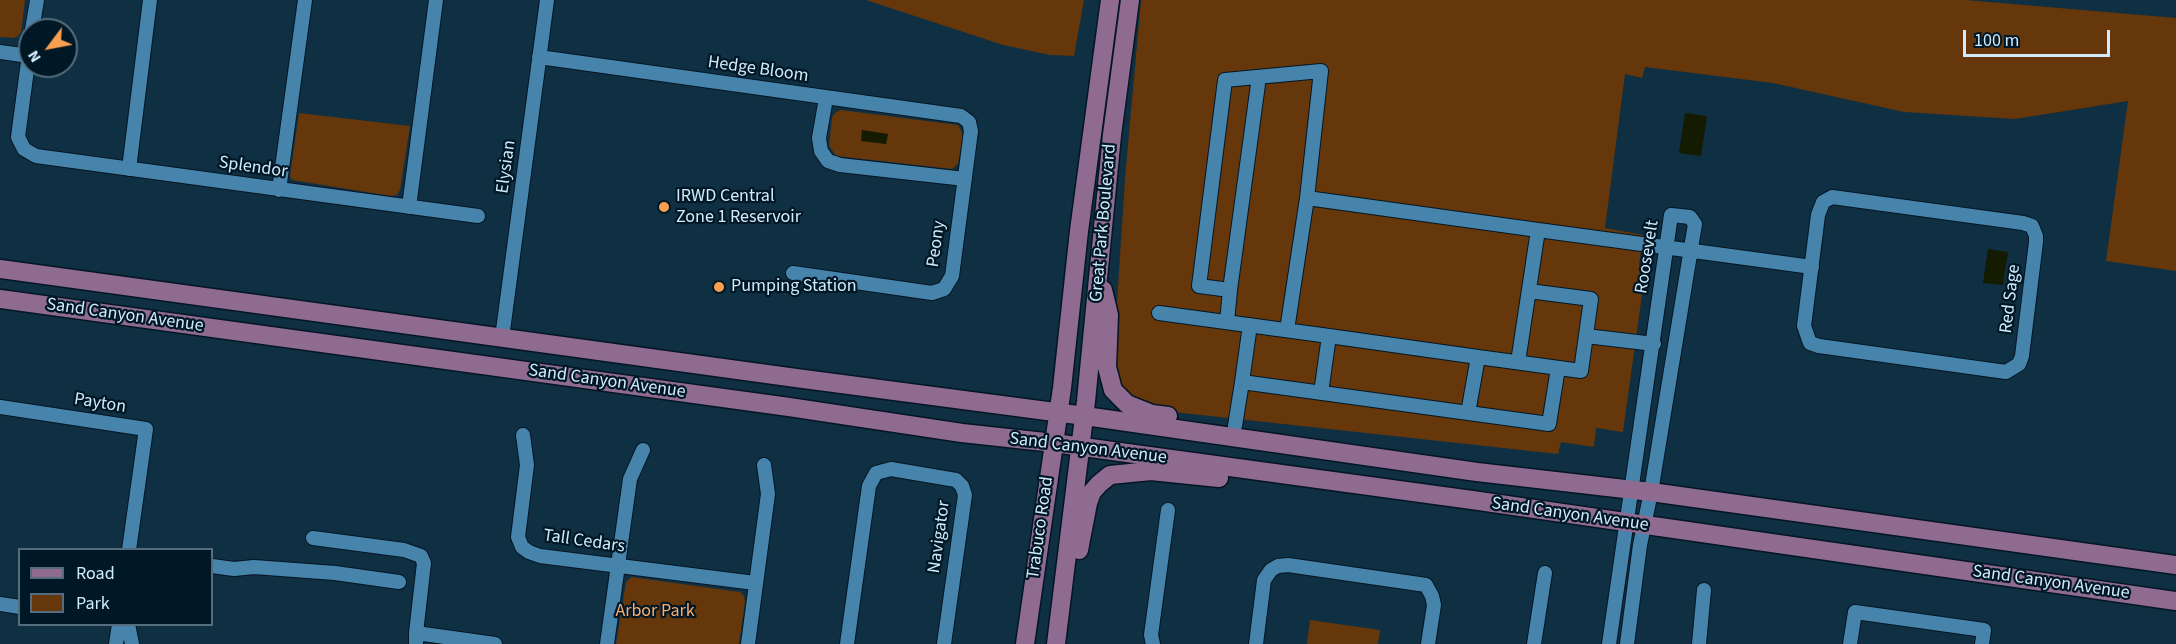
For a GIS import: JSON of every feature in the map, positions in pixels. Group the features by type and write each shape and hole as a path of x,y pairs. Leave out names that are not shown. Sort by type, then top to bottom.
{"main road":[{"name":"Great Park Boulevard","path":"1058,412 1080,220 1110,0"},
{"name":"Great Park Boulevard","path":"1080,447 1100,275 1112,135 1130,0"},
{"name":"Sand Canyon Avenue","path":"0,269 1058,412 1478,472 1632,489 2176,565"},
{"path":"1100,275 1109,315 1107,367 1113,390 1127,404 1152,414 1313,436 1332,450"},
{"name":"Sand Canyon Avenue","path":"0,299 753,402 962,433 1054,443 2176,601"},
{"name":"Trabuco Road","path":"1025,644 1058,412"},
{"name":"Trabuco Road","path":"1056,644 1080,447"},
{"path":"1067,644 1082,531 1088,503 1092,492 1099,484 1110,475 1151,471 1224,478 1253,471"}],"street":[{"path":"34,18 37,0"},
{"path":"129,169 150,0"},
{"path":"279,190 305,0"},
{"path":"409,207 436,0"},
{"name":"Elysian","path":"502,338 547,0"},
{"path":"0,52 18,51"},
{"name":"Hedge Bloom","path":"539,57 961,116 969,122"},
{"path":"1230,290 1198,286 1225,80 1320,71 1307,198 1287,330"},
{"path":"1227,322 1259,76"},
{"name":"Splendor","path":"26,78 18,137 24,149 36,156 478,216"},
{"path":"825,98 819,138 821,151 828,161 840,165 965,179"},
{"name":"Peony","path":"793,273 932,293 944,289 952,276 971,131 969,122"},
{"name":"Red Sage","path":"1832,197 2032,226 2036,242 2022,356 2019,364 2006,372 1819,346 1810,342 1804,326 1812,267 1818,215 1822,202 1832,197"},
{"path":"1307,198 1812,267"},
{"name":"Roosevelt","path":"1609,644 1635,524 1652,492 1692,251 1695,224 1690,217 1671,215 1632,489 1635,524 1627,644"},
{"path":"1518,362 1538,230"},
{"path":"1159,313 1581,370 1591,299 1528,291"},
{"path":"1235,426 1250,325"},
{"path":"1321,393 1329,336"},
{"path":"1586,336 1654,344"},
{"path":"1468,413 1478,357"},
{"path":"1242,382 1549,424 1558,368"},
{"name":"Payton","path":"0,407 146,429 129,548"},
{"name":"Tall Cedars","path":"523,435 527,465 518,530 519,543 529,552 540,556 755,583"},
{"path":"607,644 630,479 643,450"},
{"path":"748,644 768,494 764,465"},
{"name":"Navigator","path":"847,644 869,486 872,477 879,471 891,469 956,480 962,486 965,495 944,644"},
{"path":"1153,644 1151,636 1168,510"},
{"path":"313,538 404,550 421,556 424,563 414,640 495,644"},
{"path":"1256,644 1264,580 1271,570 1278,566 1288,565 1426,585 1434,605 1428,644"},
{"path":"213,566 326,572 399,582"},
{"path":"1534,644 1545,573"},
{"path":"1699,644 1704,590"},
{"path":"0,604 18,607"},
{"path":"1850,644 1855,612 1983,637"},
{"path":"116,644 119,626"},
{"path":"128,626 132,644"}],"green space":[{"path":"0,0 25,0 23,18 18,18 18,36 0,37"},
{"path":"866,0 1084,0 1074,56 1050,55 1003,45"},
{"path":"1141,0 1966,0 2176,18 2176,271 2106,261 2128,101 2015,119 1904,112 1773,83 1645,67 1642,78 1625,74 1605,228 1643,235 1639,265 1645,273 1623,432 1596,428 1594,447 1561,442 1558,454 1146,409 1115,384 1116,318 1125,178"},
{"path":"841,110 958,125 963,134 958,164 952,169 836,156 829,146 832,117"},
{"path":"299,113 410,126 400,190 397,195 391,196 292,180 290,176"},
{"name":"Arbor Park","path":"631,577 740,592 745,602 739,644 616,644 626,582"},
{"path":"1310,620 1380,630 1378,644 1307,644"}],"shaded area":[{"path":"1685,113 1707,116 1701,156 1679,153"},
{"path":"862,130 888,134 886,144 861,141"},
{"path":"1988,249 2008,252 2003,285 1983,283"}],"place":[{"name":"IRWD Central Zone 1 Reservoir","path":"664,207"},
{"name":"Pumping Station","path":"719,287"}]}
